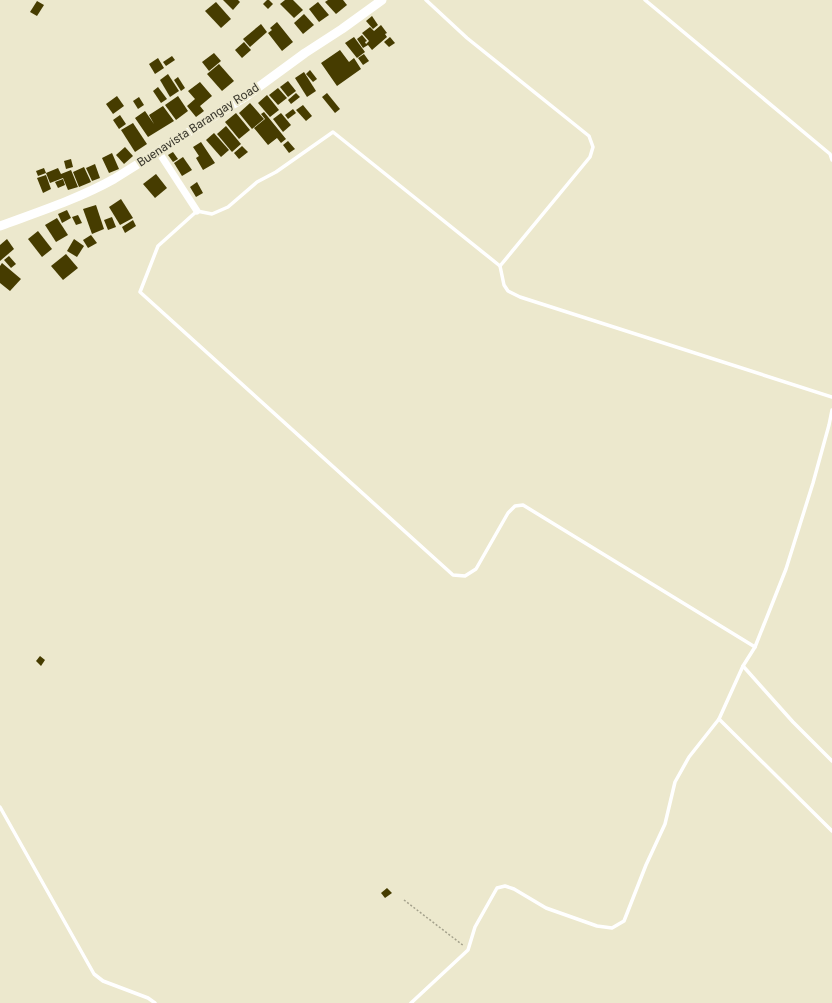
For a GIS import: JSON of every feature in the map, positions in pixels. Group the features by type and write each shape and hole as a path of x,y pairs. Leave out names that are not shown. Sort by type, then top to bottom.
{"street":[{"name":"Buenavista Barangay Road","path":"0,226 73,199 114,179 245,97 305,53 342,29 382,0"},
{"path":"158,151 197,211"}],"lane":[{"path":"426,0 467,38 589,136 593,147 590,157 500,266"},
{"path":"645,0 830,154 832,160"},
{"path":"755,648 523,504 516,506 508,513 476,569 465,576 453,575 140,292 158,246 197,211 212,214 228,207 257,182 276,172 333,132 500,266 504,285 508,291 520,297 832,397"},
{"path":"411,1003 468,950 475,928 497,888 505,886 514,889 546,908 597,926 612,928 624,921 646,865 665,824 675,782 689,757 719,719 743,666 755,648 786,568 813,483 832,410"},
{"path":"743,666 793,722 832,760"},
{"path":"719,719 832,831"},
{"path":"0,807 94,974 103,981 148,998 155,1003"}],"path":[{"path":"404,900 468,950"}],"building":[{"path":"223,0 238,0 240,2 233,10"},
{"path":"267,0 273,4 268,9 263,4"},
{"path":"285,0 293,0 303,10 294,18 280,4"},
{"path":"328,0 343,0 347,5 336,14 325,2"},
{"path":"37,1 44,5 37,16 30,12"},
{"path":"216,2 231,19 221,28 205,11"},
{"path":"318,2 329,15 319,22 309,9"},
{"path":"304,14 314,25 303,34 294,23"},
{"path":"372,16 378,25 373,29 366,21"},
{"path":"277,22 293,42 282,51 268,33 272,30 270,28"},
{"path":"261,24 267,32 250,47 243,39"},
{"path":"381,25 387,33 385,34 387,37 372,50 368,45 363,48 357,39 362,35 367,41 365,42 366,44 369,41 362,33 370,27 374,31"},
{"path":"354,37 365,52 357,58 345,43"},
{"path":"390,37 395,43 389,47 384,42"},
{"path":"244,42 251,50 242,58 235,50"},
{"path":"340,50 349,62 354,58 361,69 337,86 321,63"},
{"path":"214,53 221,61 209,71 202,62"},
{"path":"364,54 369,61 363,65 358,58"},
{"path":"172,56 175,60 166,66 163,62"},
{"path":"158,58 164,68 155,74 149,64"},
{"path":"219,64 234,81 222,91 207,74"},
{"path":"310,70 317,79 313,82 306,74"},
{"path":"304,72 316,91 307,97 295,78"},
{"path":"168,74 179,91 170,97 160,80"},
{"path":"178,77 185,88 181,91 174,80"},
{"path":"288,81 296,91 288,97 280,87"},
{"path":"200,82 212,96 200,106 204,111 196,117 187,106 195,99 188,91"},
{"path":"158,87 167,99 161,103 153,91"},
{"path":"278,88 287,98 278,105 269,95"},
{"path":"296,93 300,97 291,104 288,100"},
{"path":"327,93 340,109 335,113 322,97"},
{"path":"267,95 279,110 270,117 258,103"},
{"path":"117,96 124,106 113,114 106,104"},
{"path":"178,96 188,111 176,120 165,105"},
{"path":"139,97 144,105 138,109 133,101"},
{"path":"250,103 264,119 252,129 239,113"},
{"path":"303,105 312,116 306,121 296,110"},
{"path":"163,106 174,121 148,137 135,118 145,111 154,124 149,115"},
{"path":"293,109 296,113 288,119 285,115"},
{"path":"264,112 286,139 281,143 277,138 268,145 254,128 265,119 261,114"},
{"path":"236,113 250,130 239,139 225,122"},
{"path":"281,113 291,125 283,132 273,119"},
{"path":"120,115 126,124 119,129 113,120"},
{"path":"133,123 147,144 135,152 121,130"},
{"path":"226,126 241,144 232,152 217,134"},
{"path":"214,133 229,150 221,157 206,140"},
{"path":"288,141 295,149 289,153 283,145"},
{"path":"201,142 215,163 203,170 196,158 199,156 193,147"},
{"path":"242,146 248,152 239,159 234,153"},
{"path":"125,147 133,156 124,164 116,155"},
{"path":"173,152 178,159 173,162 168,155"},
{"path":"112,153 119,169 109,173 102,158"},
{"path":"183,157 192,170 182,176 174,163"},
{"path":"71,159 73,167 66,169 64,161"},
{"path":"95,164 100,178 92,181 86,168"},
{"path":"84,167 91,182 79,187 73,172"},
{"path":"44,168 46,173 38,176 36,171"},
{"path":"58,168 61,174 71,170 78,187 68,190 63,178 50,183 46,173"},
{"path":"156,174 167,188 155,198 143,184"},
{"path":"46,175 51,189 43,193 37,178"},
{"path":"63,179 65,185 58,188 55,182"},
{"path":"197,182 203,193 196,197 190,187"},
{"path":"121,199 133,218 120,225 109,207"},
{"path":"96,205 104,229 92,234 83,209"},
{"path":"67,210 71,218 62,223 58,214"},
{"path":"78,215 82,223 76,225 72,217"},
{"path":"112,217 116,227 108,230 104,220"},
{"path":"57,218 68,235 56,242 45,225"},
{"path":"133,220 136,226 125,233 122,227"},
{"path":"38,231 52,249 42,257 28,239"},
{"path":"91,235 97,243 88,248 83,240"},
{"path":"7,239 14,249 0,261 0,245"},
{"path":"74,239 84,246 77,257 67,251"},
{"path":"66,254 78,268 63,280 51,266"},
{"path":"9,256 16,264 11,268 4,260"},
{"path":"2,263 21,279 10,291 0,283 0,266"},
{"path":"40,656 45,660 41,666 36,661"},
{"path":"387,888 392,893 385,898 381,893"}]}
